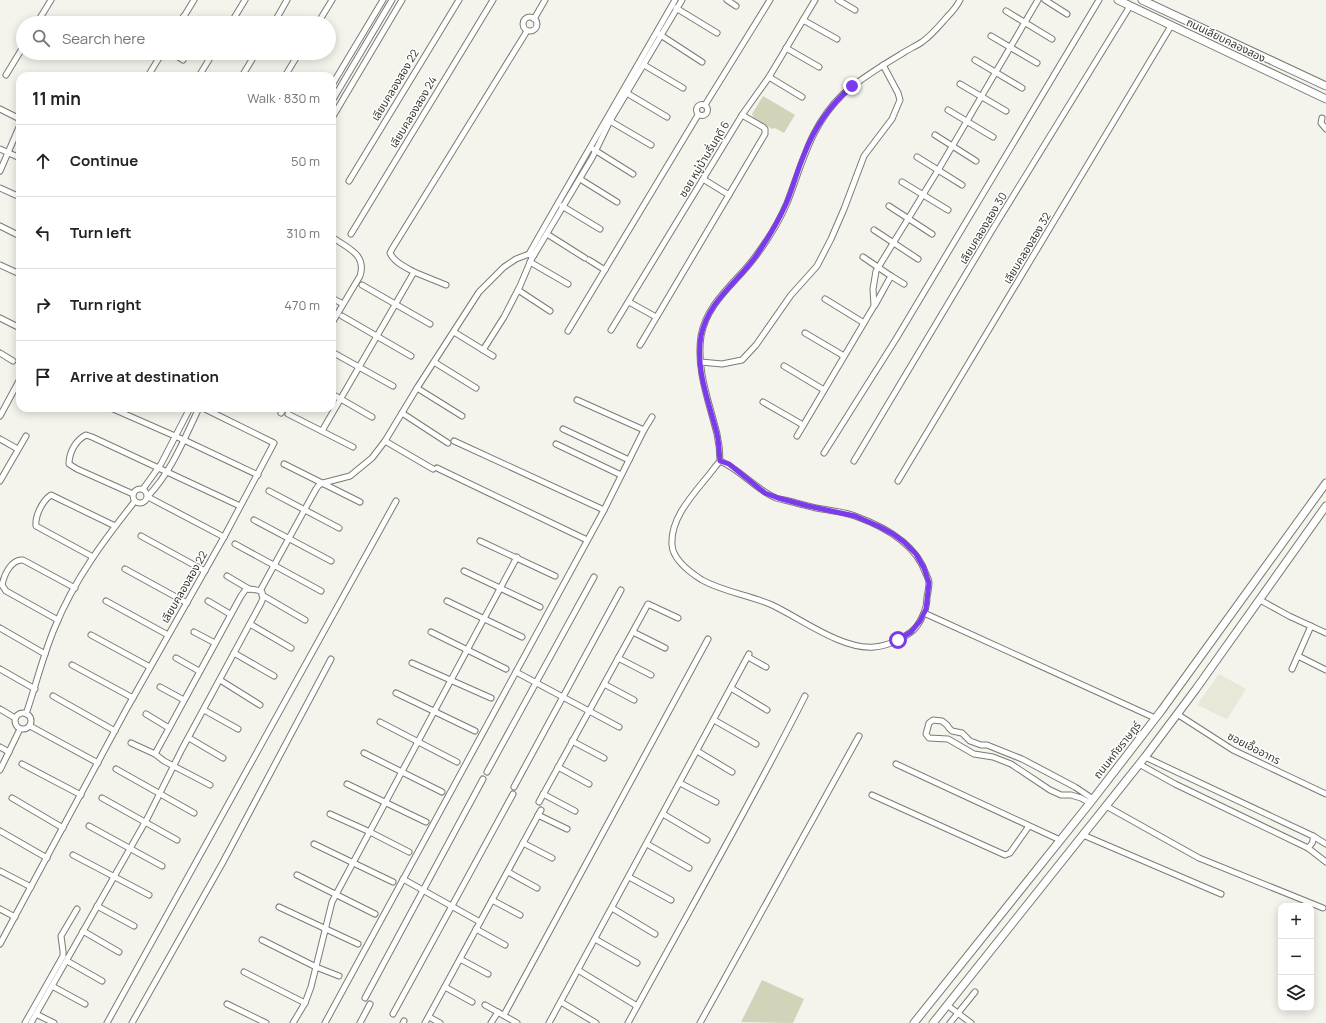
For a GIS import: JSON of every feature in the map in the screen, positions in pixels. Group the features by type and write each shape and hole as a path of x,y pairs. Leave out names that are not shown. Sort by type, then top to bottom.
{"main road":[{"name":"ถนนเลียบคลองสอง","path":"1118,0 1326,99"},
{"name":"ถนนเลียบคลองสอง","path":"1142,0 1326,86"},
{"path":"1265,71 1270,59"},
{"name":"ถนนหทัยราษฎร์","path":"914,1023 1091,801 1155,718 1326,483"},
{"path":"933,1023 1139,764 1260,600 1326,506"}],"street":[{"path":"41,16 51,0"},
{"path":"184,16 194,0"},
{"path":"235,16 245,0"},
{"path":"278,16 287,0"},
{"path":"322,16 332,0"},
{"path":"336,78 383,0"},
{"path":"336,89 392,0"},
{"path":"336,111 402,0"},
{"name":"เลียบคลองสอง 22","path":"349,181 459,0"},
{"name":"เลียบคลองสอง 24","path":"351,234 493,0"},
{"path":"534,19 545,0"},
{"path":"483,350 504,317 518,290 531,258 558,203 621,91 675,0"},
{"path":"531,258 580,179 596,151 610,121 682,0"},
{"path":"727,0 736,6"},
{"path":"568,331 698,115 696,110 698,106 700,104 705,105 770,0"},
{"name":"ซอย หมู่บ้านรื่นฤดี 6","path":"611,330 742,115 769,77 815,0"},
{"path":"838,0 855,10"},
{"path":"720,461 729,464 765,493 808,506 855,516 878,526 904,542 916,554 924,568 929,583 926,609 920,621 911,632 882,646 872,648 843,642 771,605 719,588 702,580 685,567 676,557 672,547 675,523 720,461 718,436 703,385 700,362 702,335 708,317 716,302 754,258 779,219 786,204 803,156 818,126 833,104 883,65 921,43 936,30 960,0"},
{"path":"874,306 873,289 876,271 938,170 1038,0"},
{"path":"1045,0 1067,14"},
{"path":"824,453 896,339 1099,0"},
{"name":"เลียบคลองสอง 30","path":"854,461 991,232 1130,6"},
{"path":"676,8 717,33"},
{"path":"1006,11 1052,39"},
{"path":"527,30 524,28 524,22 527,18 534,19"},
{"path":"527,30 533,30 537,27 534,19"},
{"path":"803,20 837,39"},
{"name":"เลียบคลองสอง 32","path":"898,481 1171,26"},
{"path":"446,285 414,272 395,260 390,253 527,30"},
{"path":"656,32 702,62"},
{"path":"990,36 1037,63"},
{"path":"786,48 819,67"},
{"path":"6,75 16,59"},
{"path":"150,72 158,60"},
{"path":"202,72 209,60"},
{"path":"244,72 252,60"},
{"path":"287,72 295,60"},
{"path":"975,60 1022,88"},
{"path":"644,65 683,88"},
{"path":"700,362 722,364 742,360 753,349 791,295 820,260 844,209 864,156 892,119 900,100 898,93 883,65"},
{"path":"769,77 802,97"},
{"path":"960,84 1006,112"},
{"path":"621,91 667,117"},
{"path":"0,109 16,117"},
{"path":"948,110 967,120 993,137"},
{"path":"640,345 745,169 765,132 763,127 742,115"},
{"path":"1322,118 1321,124 1326,129"},
{"path":"610,121 651,145"},
{"path":"0,171 16,134"},
{"path":"935,135 976,161"},
{"path":"590,148 633,174"},
{"path":"0,149 16,156"},
{"path":"917,157 962,185"},
{"path":"580,179 617,202"},
{"path":"703,179 729,195"},
{"path":"902,182 948,210"},
{"path":"0,188 16,195"},
{"path":"558,203 600,230"},
{"path":"889,206 932,234"},
{"path":"0,226 16,234"},
{"path":"874,230 918,259"},
{"path":"547,234 605,270"},
{"path":"336,240 353,251 361,260 363,268 360,276 336,315"},
{"path":"862,257 904,284"},
{"path":"31,1023 160,794 261,603 261,593 316,489 323,483 350,476 372,458 385,441 417,388 479,292 504,267 516,258 531,258 568,284"},
{"path":"0,265 16,272"},
{"path":"336,407 414,272"},
{"path":"797,436 891,276"},
{"path":"362,285 430,324"},
{"path":"518,290 550,310"},
{"path":"825,299 864,323"},
{"path":"336,300 343,304"},
{"path":"629,302 656,317"},
{"path":"342,316 411,356"},
{"path":"0,318 16,326"},
{"path":"454,332 493,356"},
{"path":"805,333 844,356"},
{"path":"0,353 13,361"},
{"path":"336,354 393,386"},
{"path":"434,362 476,388"},
{"path":"784,366 824,390"},
{"path":"0,416 16,386"},
{"path":"417,388 462,416"},
{"path":"336,396 372,417"},
{"path":"577,400 644,430"},
{"path":"763,402 803,425"},
{"path":"120,412 176,436 258,475"},
{"path":"133,494 136,490 143,489 159,468 188,412"},
{"path":"133,494 133,499 136,502 143,503 160,482 184,440 197,412"},
{"name":"เลียบคลองสอง 22","path":"0,944 110,740 224,537 274,443 211,412"},
{"path":"322,431 333,412"},
{"path":"402,413 448,443"},
{"path":"288,414 353,447"},
{"path":"325,1023 604,510 652,417"},
{"path":"563,429 629,460"},
{"path":"133,494 69,464 73,450 80,438 86,435 240,506"},
{"path":"0,481 26,436"},
{"path":"0,439 16,448"},
{"path":"385,441 435,468 587,540"},
{"path":"454,441 604,510"},
{"path":"556,444 621,475"},
{"path":"284,464 360,502"},
{"path":"143,489 147,492 148,497 224,537"},
{"path":"269,491 339,528"},
{"path":"93,557 36,526 36,520 43,503 51,495 115,526"},
{"path":"107,1023 396,501"},
{"path":"26,714 45,654 58,620 74,588 93,557 115,526 136,502"},
{"path":"254,520 331,561"},
{"path":"141,536 205,571"},
{"path":"480,541 555,576"},
{"path":"235,544 321,591"},
{"path":"294,1023 311,987 332,902 517,557"},
{"path":"58,620 6,591 2,585 6,576 15,562 23,560 74,588"},
{"path":"125,569 187,603"},
{"path":"464,571 540,607"},
{"path":"227,576 249,589 258,590 305,620"},
{"path":"487,772 594,577"},
{"path":"155,754 230,614 244,591 249,589"},
{"path":"514,787 621,590"},
{"path":"1260,600 1326,633"},
{"path":"208,601 230,614"},
{"path":"447,601 522,637"},
{"path":"106,602 168,635"},
{"path":"539,802 648,604 678,618"},
{"path":"924,612 1155,718"},
{"path":"250,624 291,648"},
{"path":"1292,669 1311,626"},
{"path":"0,628 45,654"},
{"path":"194,632 215,642"},
{"path":"431,632 506,669"},
{"path":"633,632 665,648"},
{"path":"91,635 150,667"},
{"path":"504,1015 708,639"},
{"path":"234,653 274,676"},
{"path":"549,1023 664,814 748,655 766,667"},
{"path":"1298,656 1326,670"},
{"path":"176,658 200,671"},
{"path":"618,658 650,675"},
{"path":"132,1023 223,862 331,659"},
{"path":"412,663 491,698"},
{"path":"72,665 133,698"},
{"path":"0,669 35,689"},
{"path":"516,672 619,727"},
{"path":"220,680 260,705"},
{"path":"604,684 634,700"},
{"path":"160,686 184,700"},
{"path":"730,688 767,710"},
{"path":"396,693 475,731"},
{"path":"53,696 115,731"},
{"path":"628,1023 731,837 805,696"},
{"path":"0,709 15,718"},
{"path":"204,710 238,729"},
{"path":"15,718 21,713 26,714 31,720 30,726"},
{"path":"146,714 169,728"},
{"name":"ซอยเอื้ออาทร","path":"1177,714 1233,750 1326,794"},
{"path":"15,718 16,726 20,729 25,729 30,726"},
{"path":"714,720 756,744"},
{"path":"933,720 947,724 952,731 962,733 970,741 996,748 1022,759 1061,781 1075,787 1091,801 1071,795 1061,795 1050,790 1011,764 993,757 974,754 948,739 929,738 926,734 927,729 933,720"},
{"path":"380,722 458,762"},
{"path":"30,726 98,764"},
{"path":"0,770 20,729"},
{"path":"700,1023 859,736"},
{"path":"189,738 223,758"},
{"path":"572,741 604,758"},
{"path":"131,743 155,754 164,761 210,785"},
{"path":"0,747 9,752"},
{"path":"993,757 996,748"},
{"path":"697,751 732,772"},
{"path":"364,753 442,792"},
{"path":"1145,756 1313,836 1326,844"},
{"path":"22,764 81,795"},
{"path":"896,764 1060,840"},
{"path":"1139,764 1175,784 1308,848 1326,862"},
{"path":"558,767 589,784"},
{"path":"116,769 194,813"},
{"path":"364,998 483,779"},
{"path":"680,782 716,802"},
{"path":"347,784 426,822"},
{"path":"1071,795 1075,787"},
{"path":"393,1014 513,794"},
{"path":"543,794 575,811"},
{"path":"872,795 1005,855 1010,853 1029,826"},
{"path":"12,798 63,828"},
{"path":"102,798 177,840"},
{"path":"1106,806 1199,858 1323,908"},
{"path":"1244,817 1249,806"},
{"path":"425,1023 540,812 567,830"},
{"path":"330,814 409,852"},
{"path":"664,814 707,840"},
{"path":"89,826 162,866"},
{"path":"0,832 47,858"},
{"path":"1083,835 1221,894"},
{"path":"1308,848 1312,845 1314,840 1313,836"},
{"path":"523,843 552,858"},
{"path":"314,844 393,882"},
{"path":"647,844 689,868"},
{"path":"73,855 149,895"},
{"path":"0,871 31,887"},
{"path":"508,872 537,888"},
{"path":"297,875 375,914"},
{"path":"629,877 671,900"},
{"path":"403,879 480,922"},
{"path":"492,900 520,915"},
{"path":"97,906 134,926"},
{"path":"279,907 358,944"},
{"path":"612,908 655,934"},
{"path":"0,909 14,917"},
{"path":"25,1023 62,956 62,936 77,909"},
{"path":"476,929 505,945"},
{"path":"83,931 118,952"},
{"path":"595,939 638,963"},
{"path":"262,940 316,967 339,976"},
{"path":"460,959 488,974"},
{"path":"67,961 102,981"},
{"path":"578,970 637,1006"},
{"path":"244,972 305,1002"},
{"path":"52,986 85,1004"},
{"path":"445,987 472,1002"},
{"path":"950,1023 976,992"},
{"path":"561,1002 596,1023"},
{"path":"227,1004 266,1023"},
{"path":"360,1023 370,1004"},
{"path":"485,1005 517,1023"},
{"path":"947,1005 971,1023"},
{"path":"491,1023 498,1012"},
{"path":"36,1014 54,1023"},
{"path":"429,1016 440,1023"}],"shaded area":[{"path":"763,96 795,115 784,133 775,128 772,129 753,117 752,114"},
{"path":"1219,674 1246,689 1227,719 1197,705"},
{"path":"762,980 804,999 793,1023 741,1022"}],"route":[{"path":"852,86 833,104 813,134 803,156 786,204 765,242 744,271 716,302 708,317 702,335 700,362 703,385 718,436 720,461 729,464 765,493 808,506 855,516 893,534 916,554 924,568 929,583 926,609 920,621 911,632 898,640"}]}
